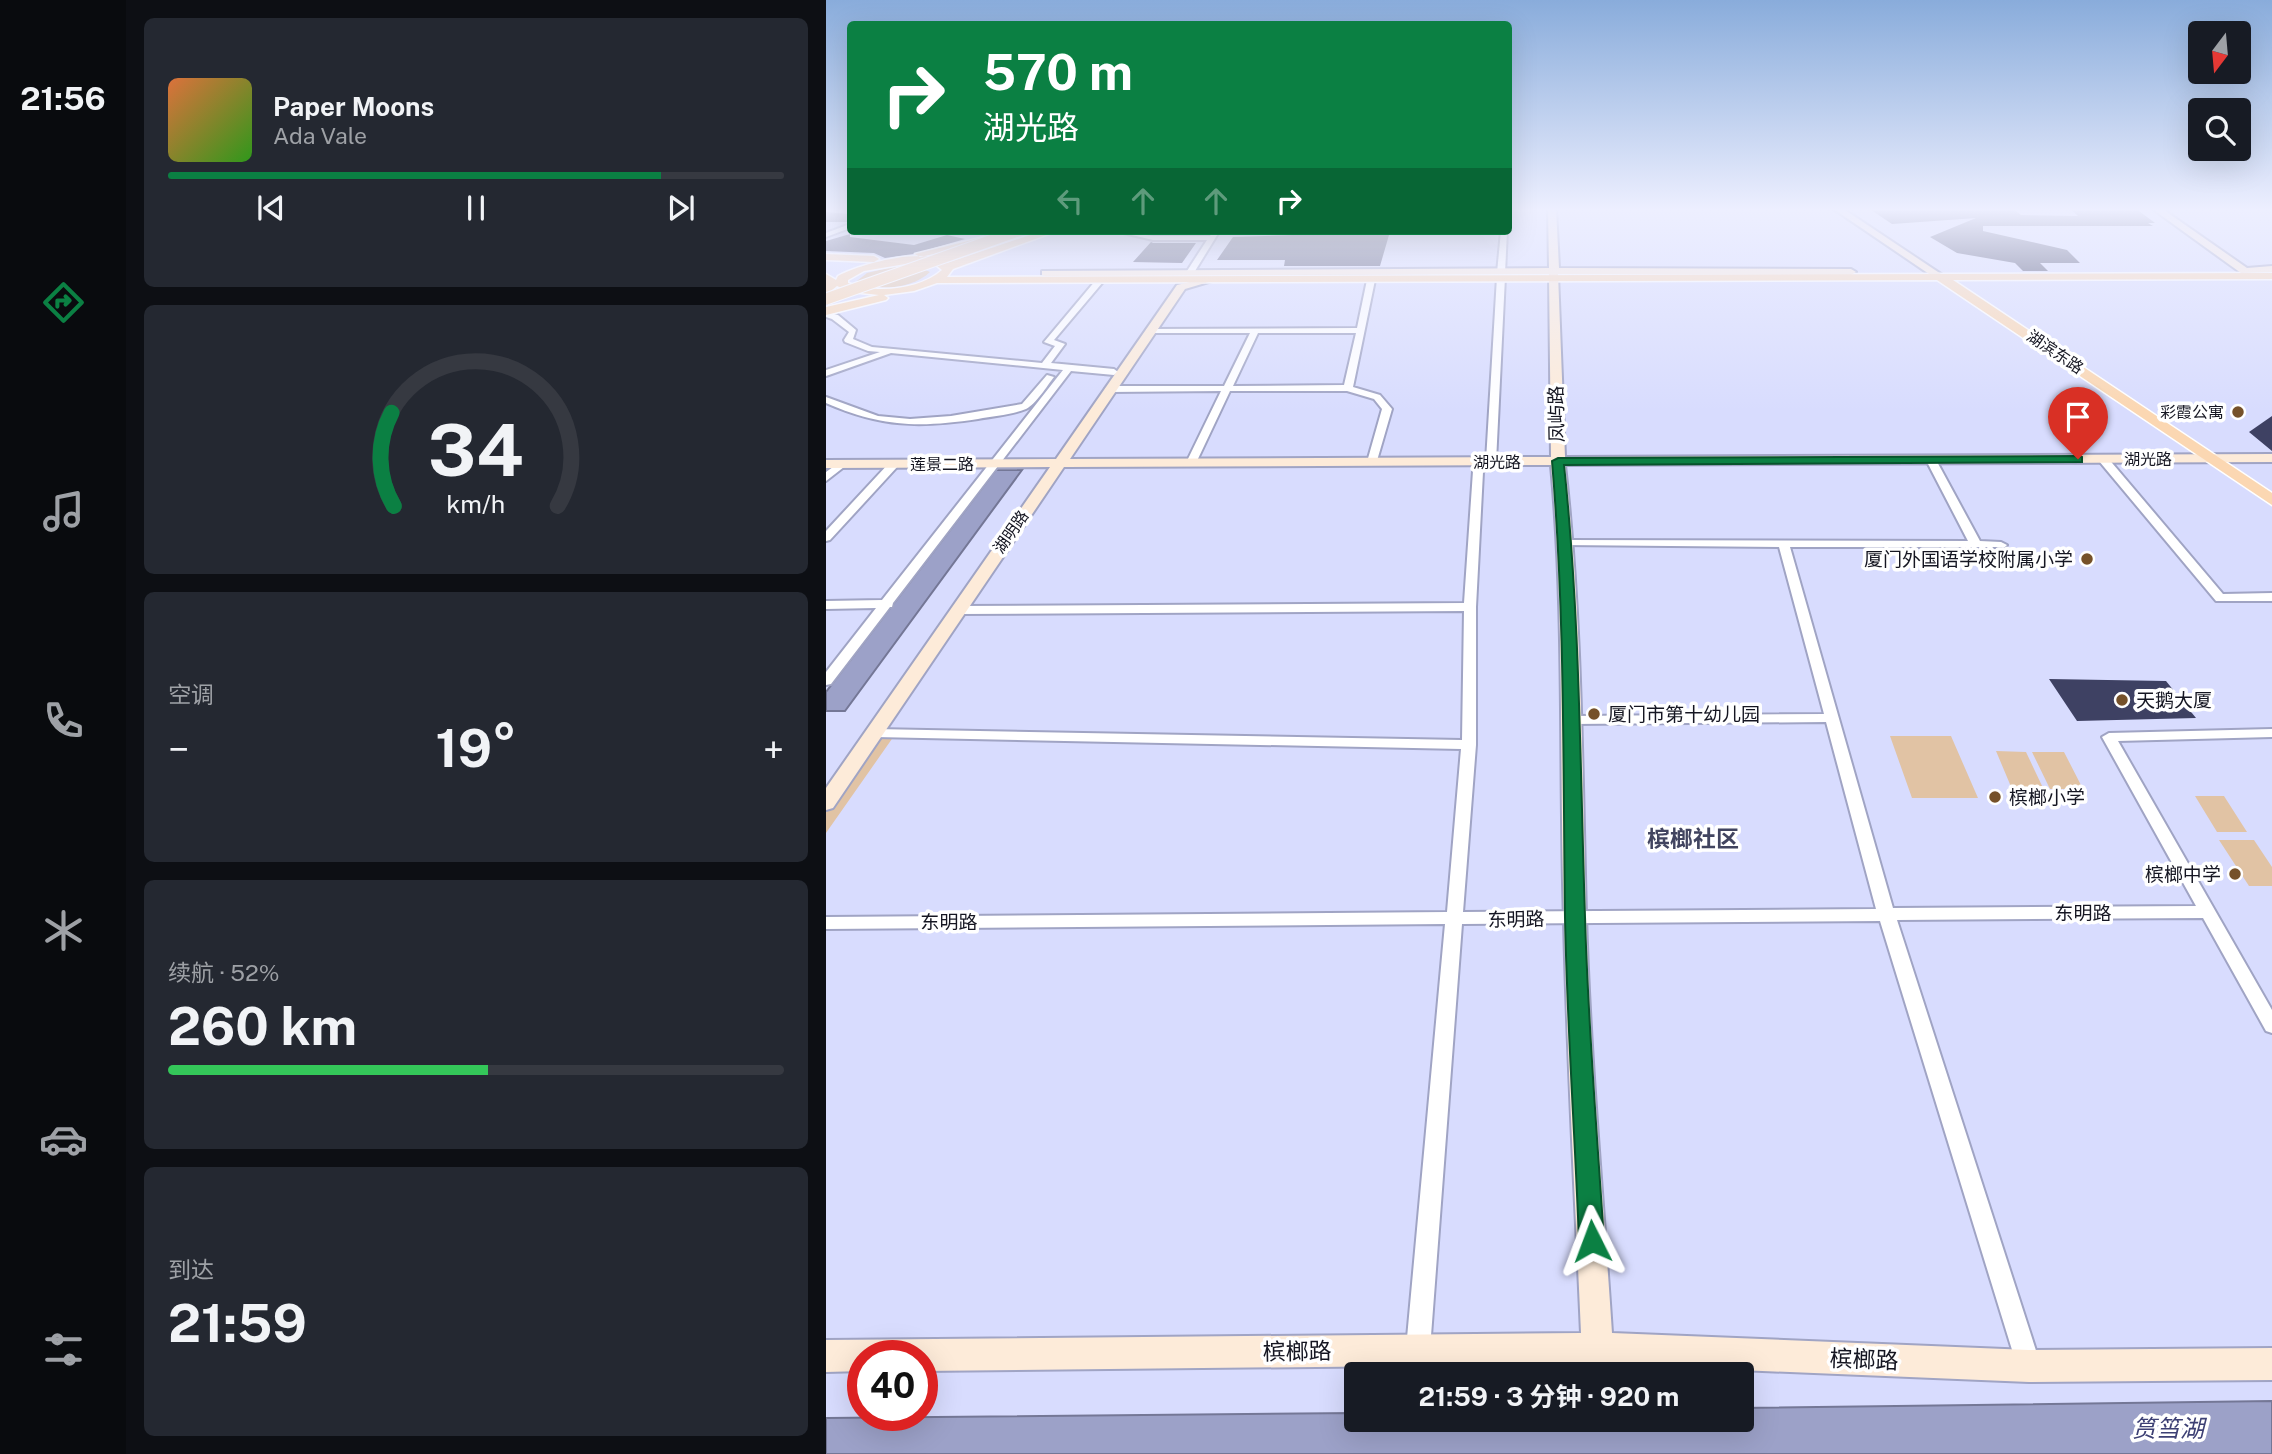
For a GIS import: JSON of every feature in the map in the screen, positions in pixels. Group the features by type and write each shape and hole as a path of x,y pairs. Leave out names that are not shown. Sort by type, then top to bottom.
{"main road":[{"path":"826,295 832,283 827,276"},
{"path":"828,276 881,292"},
{"path":"826,295 852,276"},
{"path":"826,295 888,276"},
{"path":"826,304 905,276"},
{"path":"826,312 881,292 923,286 941,276"},
{"path":"937,280 1390,276"},
{"path":"1830,276 1883,276"},
{"name":"湖滨东路","path":"1945,276 2004,309 2272,486"},
{"name":"湖滨东路","path":"1945,276 2272,500"},
{"path":"1999,276 2022,276"},
{"path":"2004,276 1989,282 1984,290 1986,297 2004,309"},
{"path":"826,312 878,299 1018,280"}],"street":[{"path":"982,279 1160,282 1479,276"},
{"path":"1418,1349 1469,744 1470,607 1478,471 1491,462 1501,276"},
{"name":"凤屿路","path":"1553,276 1558,461 1566,543 1573,720 1575,918 1597,1348"},
{"path":"1348,388 1371,280"},
{"name":"湖明路","path":"1112,380 1181,287 1209,281"},
{"path":"1044,366 1061,344 1048,342 1099,282"},
{"name":"湖明路","path":"826,803 1112,380 1170,288 1168,283 1160,282"},
{"path":"826,312 853,332 848,340 870,349 1063,368 1112,380 1227,388 1348,388 1377,397 1387,409 1372,462"},
{"path":"1150,331 1361,330"},
{"path":"1191,463 1255,331"},
{"path":"826,373 891,351"},
{"path":"826,400 875,419 892,422 1013,410 1025,406 1063,368"},
{"path":"826,681 888,604 1063,368"},
{"name":"湖光路","path":"1055,464 2272,458"},
{"path":"2103,459 2220,598 2272,597"},
{"path":"1931,460 1976,545"},
{"path":"826,478 833,464"},
{"name":"莲景二路","path":"833,464 1055,464"},
{"path":"826,538 894,464"},
{"name":"湖明路","path":"826,784 1055,464"},
{"path":"1566,543 2001,545"},
{"path":"1784,546 1886,913 2029,1366"},
{"path":"826,605 888,604"},
{"path":"958,610 1470,607"},
{"path":"1573,720 1830,718"},
{"path":"875,733 1469,744"},
{"path":"2272,733 2109,737 2272,1026"},
{"name":"东明路","path":"826,923 2206,912"},
{"name":"槟榔路","path":"826,1356 1597,1348 2029,1366 2272,1364"}],"shaded area":[{"path":"863,276 926,276 895,287 875,287 857,281"},
{"path":"894,736 826,833 826,806 875,737"},
{"path":"1890,736 1951,736 1978,798 1912,798"},
{"path":"1996,751 2026,752 2044,790 2012,789"},
{"path":"2032,752 2064,752 2083,789 2050,789"},
{"path":"2195,796 2224,796 2247,832 2217,832"},
{"path":"2219,840 2254,840 2272,867 2272,886 2249,886"}],"water":[{"path":"996,470 1022,470 845,711 826,711 826,692"},
{"name":"筼筜湖","path":"2272,1401 2272,1454 826,1454 826,1418 847,1418 847,1431 938,1431 938,1417 1344,1413 1344,1432 1754,1432 1754,1408"}],"building":[{"path":"2272,416 2272,451 2249,432"},
{"name":"天鹅大厦","path":"2049,679 2166,681 2196,718 2077,721"}],"place":[{"name":"彩霞公寓","path":"2238,412"},
{"name":"厦门外国语学校附属小学","path":"2087,559"},
{"name":"天鹅大厦","path":"2122,700"},
{"name":"厦门市第十幼儿园","path":"1594,714"},
{"name":"槟榔小学","path":"1995,797"},
{"name":"槟榔中学","path":"2235,874"}],"district":[{"name":"槟榔社区","path":"1693,838"}],"route":[{"path":"1592,1241 1575,918 1573,720 1566,543 1558,461 2078,459"}]}
